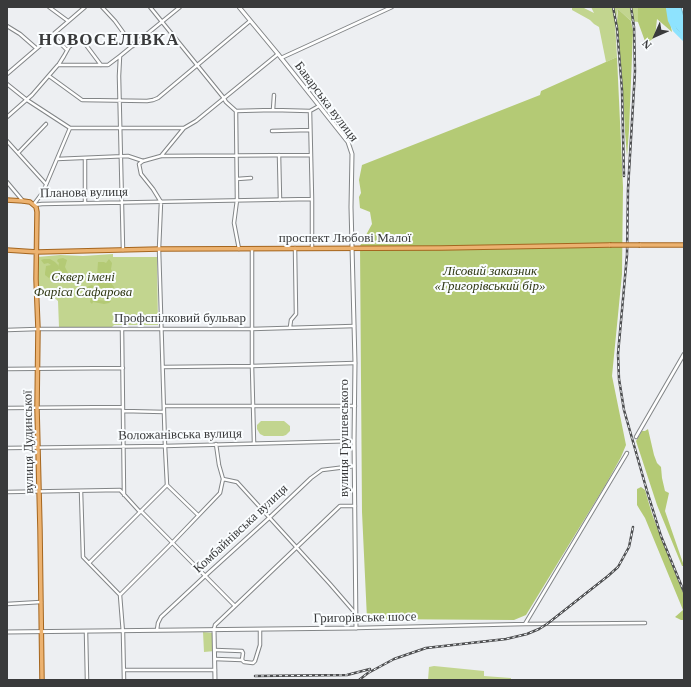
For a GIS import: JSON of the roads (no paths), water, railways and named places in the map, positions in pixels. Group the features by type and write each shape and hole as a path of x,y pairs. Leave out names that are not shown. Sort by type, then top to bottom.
{"main road":[{"name":"Планова вулиця","path":"7,200 23,200 34,205"},
{"name":"вулиця Дудинської","path":"34,205 37,208 37,408 40,492 42,680"},
{"name":"проспект Любові Малої","path":"7,250 36,252 159,249 684,245"}],"street":[{"path":"49,7 68,21"},
{"path":"7,74 85,7"},
{"path":"102,7 115,21 133,46"},
{"path":"150,7 226,102 236,111 310,111 319,106"},
{"path":"58,65 108,65 180,7"},
{"name":"Баварська вулиця","path":"239,7 348,142 352,154 353,248"},
{"path":"281,58 392,7"},
{"path":"49,76 82,100 153,100 158,98 250,21"},
{"path":"7,26 20,34 36,48"},
{"path":"52,35 67,50"},
{"path":"7,117 28,100 58,65 69,47 75,42 83,42 102,65"},
{"path":"161,156 184,128 196,121 278,54"},
{"path":"120,56 123,250"},
{"path":"7,84 70,128 184,128"},
{"path":"273,110 274,95"},
{"path":"236,111 238,200 234,223 239,249"},
{"path":"310,111 312,248"},
{"path":"18,153 46,124"},
{"path":"34,205 43,192 70,128"},
{"path":"272,131 310,130"},
{"path":"7,141 46,184"},
{"path":"279,155 280,200"},
{"path":"198,515 167,484 159,249 161,202 141,174 139,164 143,161 161,156 311,155"},
{"path":"57,159 128,156 143,161"},
{"path":"85,158 85,203"},
{"path":"237,178 251,178"},
{"path":"7,182 23,200"},
{"name":"Планова вулиця","path":"34,205 312,199"},
{"path":"290,327 291,320 296,314 295,248"},
{"name":"вулиця Грушевського","path":"353,248 356,628"},
{"path":"252,249 252,366 254,443"},
{"name":"Профспілковий бульвар","path":"7,330 252,329 354,326"},
{"path":"122,330 124,495"},
{"path":"636,437 684,354"},
{"path":"163,367 355,363"},
{"path":"7,369 123,368"},
{"path":"164,406 355,406"},
{"path":"7,408 123,407"},
{"path":"123,411 164,412"},
{"name":"Воложанівська вулиця","path":"7,448 354,441"},
{"path":"120,595 220,493 223,479 216,444"},
{"path":"525,624 627,453"},
{"name":"Комбайнівська вулиця","path":"157,630 158,623 162,618 311,478 322,470 355,466"},
{"path":"223,479 237,482 356,614"},
{"path":"88,563 167,484"},
{"path":"7,492 120,490 140,512 235,606"},
{"path":"81,491 83,557 120,595 123,631 124,680"},
{"path":"215,680 215,625 340,506 355,506"},
{"path":"7,604 41,602"},
{"name":"Григорівське шосе","path":"7,632 214,629 260,630 645,623"},
{"path":"215,660 242,660 244,662 253,663 260,645 260,630"},
{"path":"86,632 87,680"},
{"path":"215,650 242,651 242,660"},
{"path":"124,670 215,670"}],"water":[{"path":"668,7 681,7 684,17 684,38 672,23"}],"waterway":[{"path":"668,7 670,20 675,30 684,39"}],"railway":[{"path":"613,7 617,28 622,90 624,176"},
{"path":"631,7 634,27 635,71 628,189 627,255 618,354 619,379 624,410 647,491 661,536 684,592"},
{"path":"359,680 368,673 394,659 426,648 506,639 527,634 539,629 618,567 629,547 633,527"},
{"path":"255,676 347,675 370,669"}],"district":[{"name":"НОВОСЕЛІВКА","path":"109,41"}],"park label":[{"name":"Лісовий заказник «Григорівський бір»","path":"490,280"},
{"name":"Сквер імені Фаріса Сафарова","path":"83,286"}]}
